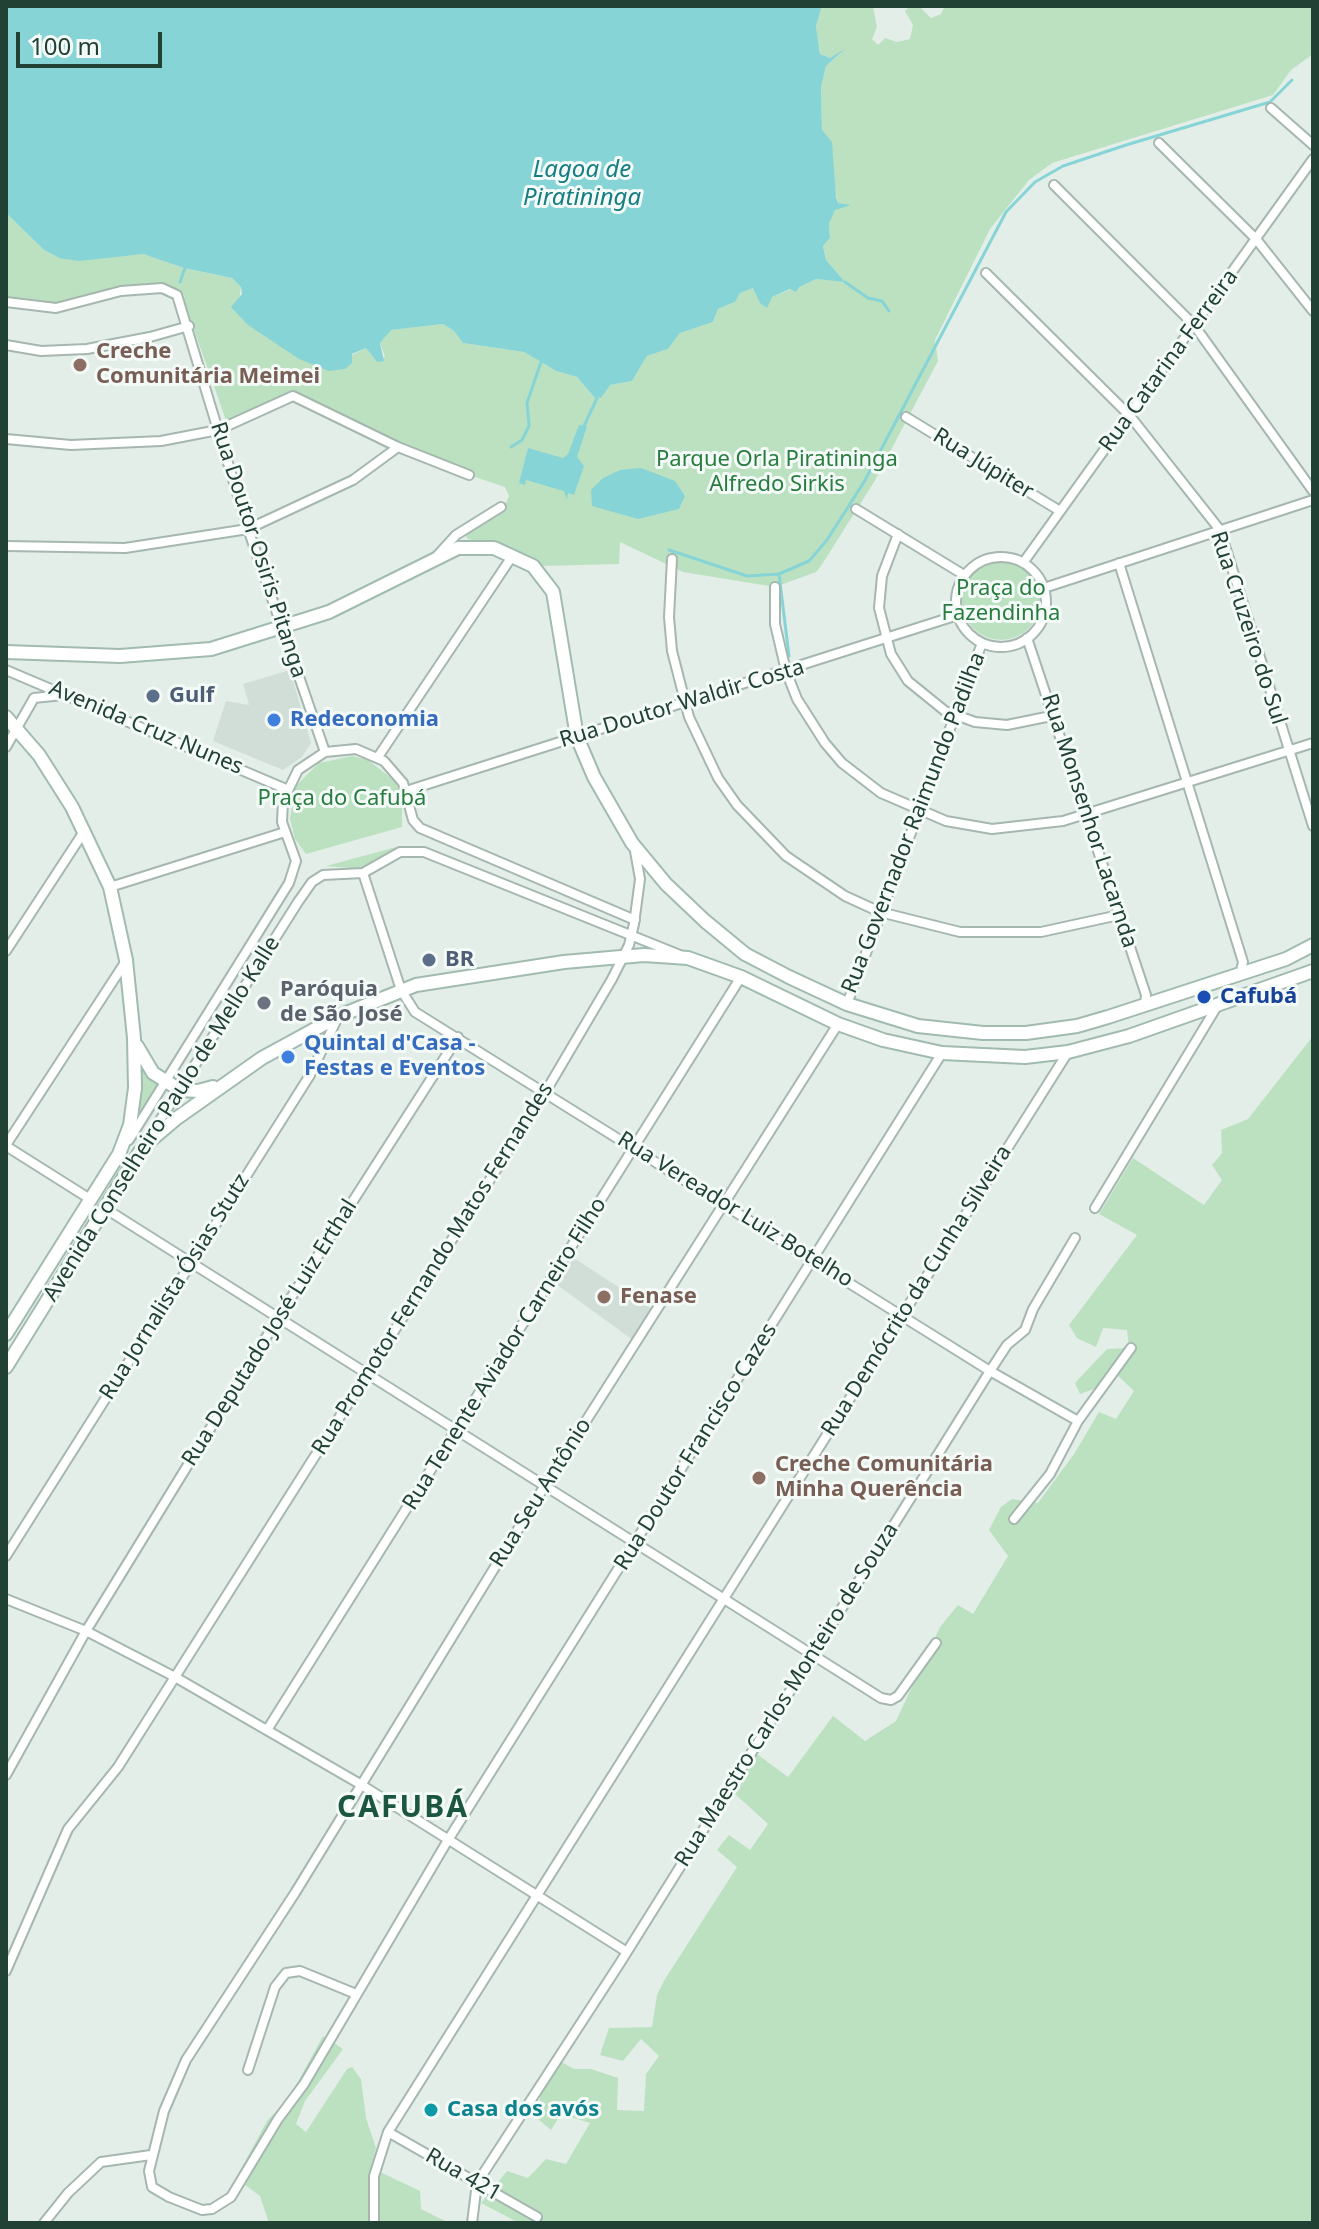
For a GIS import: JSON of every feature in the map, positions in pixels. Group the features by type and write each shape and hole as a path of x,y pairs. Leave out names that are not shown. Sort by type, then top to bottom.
{"main road":[{"path":"6,652 156,655 211,649 284,629 329,612 458,548 482,547 513,555 533,566 553,592 577,737 594,777 632,843 679,897 745,954 847,1004 918,1026 983,1033 1026,1033 1077,1026 1286,959 1313,945"},
{"path":"6,717 18,728 86,830 110,887 126,960 134,1038 132,1112 119,1154"},
{"path":"134,1038 147,1065 167,1082 180,1090 204,1090 339,1016 401,990 514,968 623,957 688,958 741,977 838,1024 883,1040 942,1053 1025,1057 1068,1052 1216,1008 1312,972"},
{"path":"139,1153 177,1118 230,1078"},
{"name":"Avenida Conselheiro Paulo de Mello Kalle","path":"6,1367 139,1153"},
{"name":"Avenida Conselheiro Paulo de Mello Kalle","path":"6,1334 119,1154"}],"street":[{"path":"1271,108 1313,145"},
{"path":"1159,143 1256,239 1313,311"},
{"name":"Rua Catarina Ferreira","path":"1023,563 1313,159"},
{"path":"1054,185 1194,325 1313,491"},
{"name":"Rua Cruzeiro do Sul","path":"986,273 1130,416 1220,530 1313,826"},
{"name":"Rua Doutor Osiris Pitanga","path":"6,302 56,308 121,291 162,288 171,290 181,302 248,529 325,752"},
{"path":"6,345 41,351 87,349 189,326"},
{"path":"6,439 106,444 161,441 218,430 293,396 398,447 469,475"},
{"name":"Rua Júpiter","path":"906,417 1060,511"},
{"path":"6,546 125,548 248,529 353,480 398,447"},
{"path":"1044,588 1313,500"},
{"path":"436,557 456,535 501,507"},
{"path":"856,509 964,575"},
{"path":"898,534 886,561 880,592 885,639 908,681 932,702 975,722 1007,725 1056,715"},
{"path":"378,757 513,555"},
{"path":"1004,557 1023,563 1037,575 1044,588 1044,615 1027,638 1005,646 982,643 967,631 958,615 957,592 964,575 979,562 991,558 1004,557"},
{"path":"672,559 669,617 684,703 718,778 759,831 811,875 880,912 920,925 1000,935 1041,932 1119,915"},
{"path":"1119,563 1243,962 1241,971"},
{"path":"775,587 775,624 786,671 809,722 842,763 881,793 917,812 946,821 992,829 1040,826 1087,815 1313,743"},
{"name":"Rua Doutor Waldir Costa","path":"406,791 958,615"},
{"name":"Rua Monsenhor Lacarnda","path":"1027,638 1056,715 1146,995 1145,1005"},
{"name":"Rua Governador Raimundo Padilha","path":"847,1004 982,643"},
{"name":"Avenida Cruz Nunes","path":"6,670 73,695 286,789"},
{"path":"6,747 18,728 23,712 34,698 73,695"},
{"path":"110,887 285,832 282,811 286,789 298,770 325,752 356,749 378,757 392,768 406,791 413,820 426,831 635,920"},
{"path":"6,951 86,830"},
{"name":"Avenida Conselheiro Paulo de Mello Kalle","path":"119,1154 167,1082 289,883 296,857 285,832"},
{"name":"Rua Promotor Fernando Matos Fernandes","path":"6,1971 68,1829 118,1767 546,1091 623,957 635,920 640,865 632,843"},
{"path":"401,990 363,873 407,850 424,852 688,958"},
{"name":"Avenida Conselheiro Paulo de Mello Kalle","path":"139,1153 312,882 323,875 363,873"},
{"path":"90,1199 6,1146 126,960"},
{"name":"Rua Tenente Aviador Carneiro Filho","path":"267,1730 741,977"},
{"name":"Rua Vereador Luiz Botelho","path":"401,990 415,1012 726,1203 990,1371 1078,1421"},
{"path":"1095,1208 1216,1008"},
{"name":"Rua Jornalista Ósias Stutz","path":"6,1556 310,1075 339,1016"},
{"name":"Rua Seu Antônio","path":"151,2155 164,2111 186,2060 295,1893 544,1487 838,1024"},
{"name":"Rua Deputado José Luiz Erthal","path":"6,1775 86,1631 278,1318 458,1037"},
{"name":"Rua Demócrito da Cunha Silveira","path":"374,2223 374,2176 388,2132 1068,1052"},
{"name":"Rua Doutor Francisco Cazes","path":"151,2155 149,2181 169,2197 202,2210 212,2209 231,2197 278,2119 304,2084 448,1840 942,1053"},
{"path":"106,1209 881,1698 891,1700 898,1696 936,1643"},
{"name":"Rua Maestro Carlos Monteiro de Souza","path":"477,2183 627,1952 990,1371 1007,1345 1025,1330 1033,1309 1075,1238"},
{"path":"1014,1519 1050,1474 1078,1421 1131,1348"},
{"path":"6,1599 86,1631 175,1677 360,1784 627,1952"},
{"path":"248,2070 275,1987 286,1973 295,1970 356,1994"},
{"name":"Rua 421","path":"388,2132 537,2217"},
{"path":"44,2223 68,2193 101,2162 151,2155"},
{"path":"472,2223 477,2183"}],"shaded area":[{"path":"290,670 311,743 302,757 283,770 213,741 226,701 249,705 243,684"},
{"name":"Fenase","path":"574,1258 655,1311 634,1341 556,1284"}],"green space":[{"name":"Parque Orla Piratininga Alfredo Sirkis","path":"822,6 876,6 873,7 877,27 872,39 878,45 885,38 897,42 910,39 913,25 905,11 910,6 920,7 931,18 941,14 945,6 1313,6 1313,54 1291,70 1273,95 1052,163 1029,180 990,229 935,340 938,361 874,482 816,572 775,587 683,572 620,542 619,564 543,566 515,549 468,539 464,534 506,503 509,496 505,487 469,475 294,396 228,426 186,307 181,302 185,296 164,285 143,284 61,304 44,305 6,298 6,213 44,250 59,258 143,254 184,268 232,278 241,287 239,301 352,355 366,348 377,362 385,357 380,343 390,330 443,324 454,331 463,343 524,352 556,371 577,377 594,397 610,385 632,381 647,356 668,349 680,333 713,322 718,309 735,302 739,293 753,288 759,295 772,297 816,279 844,281 826,260 823,246 830,238 829,224 835,209 849,205 838,203 822,131 821,88 826,66 841,53 830,58 820,54 816,26"},
{"name":"Praça do Fazendinha","path":"993,562 1009,562 1023,568 1034,579 1040,601 1034,623 1023,634 1009,640 993,640 979,634 968,623 962,609 962,593 968,579 979,568"},
{"name":"Praça do Cafubá","path":"352,756 368,760 395,781 402,796 402,827 306,854 295,839 290,819 295,787 319,763"},
{"path":"400,846 375,864 362,869 326,866"},
{"path":"1313,1036 1313,2223 519,2223 481,2203 507,2171 528,2178 546,2159 566,2164 590,2123 561,2114 551,2130 538,2119 541,2090 558,2060 574,2069 591,2069 618,2078 617,2110 644,2111 646,2074 659,2056 641,2039 623,2061 600,2055 609,2028 652,2027 657,1995 665,1979 737,1867 717,1850 729,1835 750,1850 768,1824 735,1794 757,1754 788,1777 833,1716 865,1741 896,1721 940,1627 958,1605 973,1614 1008,1556 989,1530 1001,1507 1012,1499 1038,1503 1074,1454 1099,1412 1116,1419 1134,1391 1113,1371 1094,1389 1080,1394 1075,1383 1107,1349 1129,1348 1127,1330 1103,1328 1096,1347 1077,1338 1069,1325 1137,1235 1099,1214 1133,1158 1204,1205 1222,1180 1212,1165 1222,1153 1221,1130 1248,1119"},
{"path":"138,1060 161,1084 130,1134"},
{"path":"323,2036 343,2049 305,2101 296,2124 306,2132 347,2069 352,2067 361,2079 366,2118 376,2148 372,2163 380,2172 420,2191 421,2209 449,2223 269,2223 260,2196 236,2178 267,2121 289,2098"}],"water":[{"name":"Lagoa de Piratininga","path":"6,6 822,6 816,26 820,54 830,58 845,49 826,66 821,88 822,130 832,142 836,197 838,203 851,205 835,210 829,224 830,238 823,246 826,260 845,282 816,279 799,287 796,292 790,289 772,297 767,308 760,303 753,288 740,293 735,302 718,309 713,322 680,333 668,349 647,356 632,381 610,385 601,398 594,397 577,377 556,371 524,352 463,343 454,331 443,324 391,330 380,343 384,361 377,362 366,348 352,354 352,363 345,369 329,371 299,359 248,325 231,307 242,294 241,287 232,278 184,268 143,254 79,261 59,258 44,250 6,213"},
{"path":"579,425 587,426 577,457 584,466 574,495 568,493 567,500 564,491 526,480 525,485 519,483 528,448 563,458 568,454"},
{"path":"641,468 675,481 685,496 679,509 638,519 592,506 591,490 603,478 620,470"}],"waterway":[{"path":"669,550 747,576 779,574 809,561 827,540 864,482 1006,212 1035,182 1063,166 1270,102 1292,80"},
{"path":"180,282 185,268"},
{"path":"845,282 868,298 882,301 889,311"},
{"path":"511,447 522,440 529,426 527,403 541,362"},
{"path":"584,426 597,398"},
{"path":"779,574 789,656"}],"place":[{"name":"Creche Comunitária Meimei","path":"80,365"},
{"name":"Gulf","path":"153,696"},
{"name":"Redeconomia","path":"274,720"},
{"name":"BR","path":"429,960"},
{"name":"Cafubá","path":"1204,997"},
{"name":"Paróquia de São José","path":"264,1003"},
{"name":"Quintal d'Casa - Festas e Eventos","path":"288,1057"},
{"name":"Fenase","path":"604,1297"},
{"name":"Creche Comunitária Minha Querência","path":"759,1478"},
{"name":"Casa dos avós","path":"431,2110"}],"district":[{"name":"CAFUBÁ","path":"403,1808"}]}
